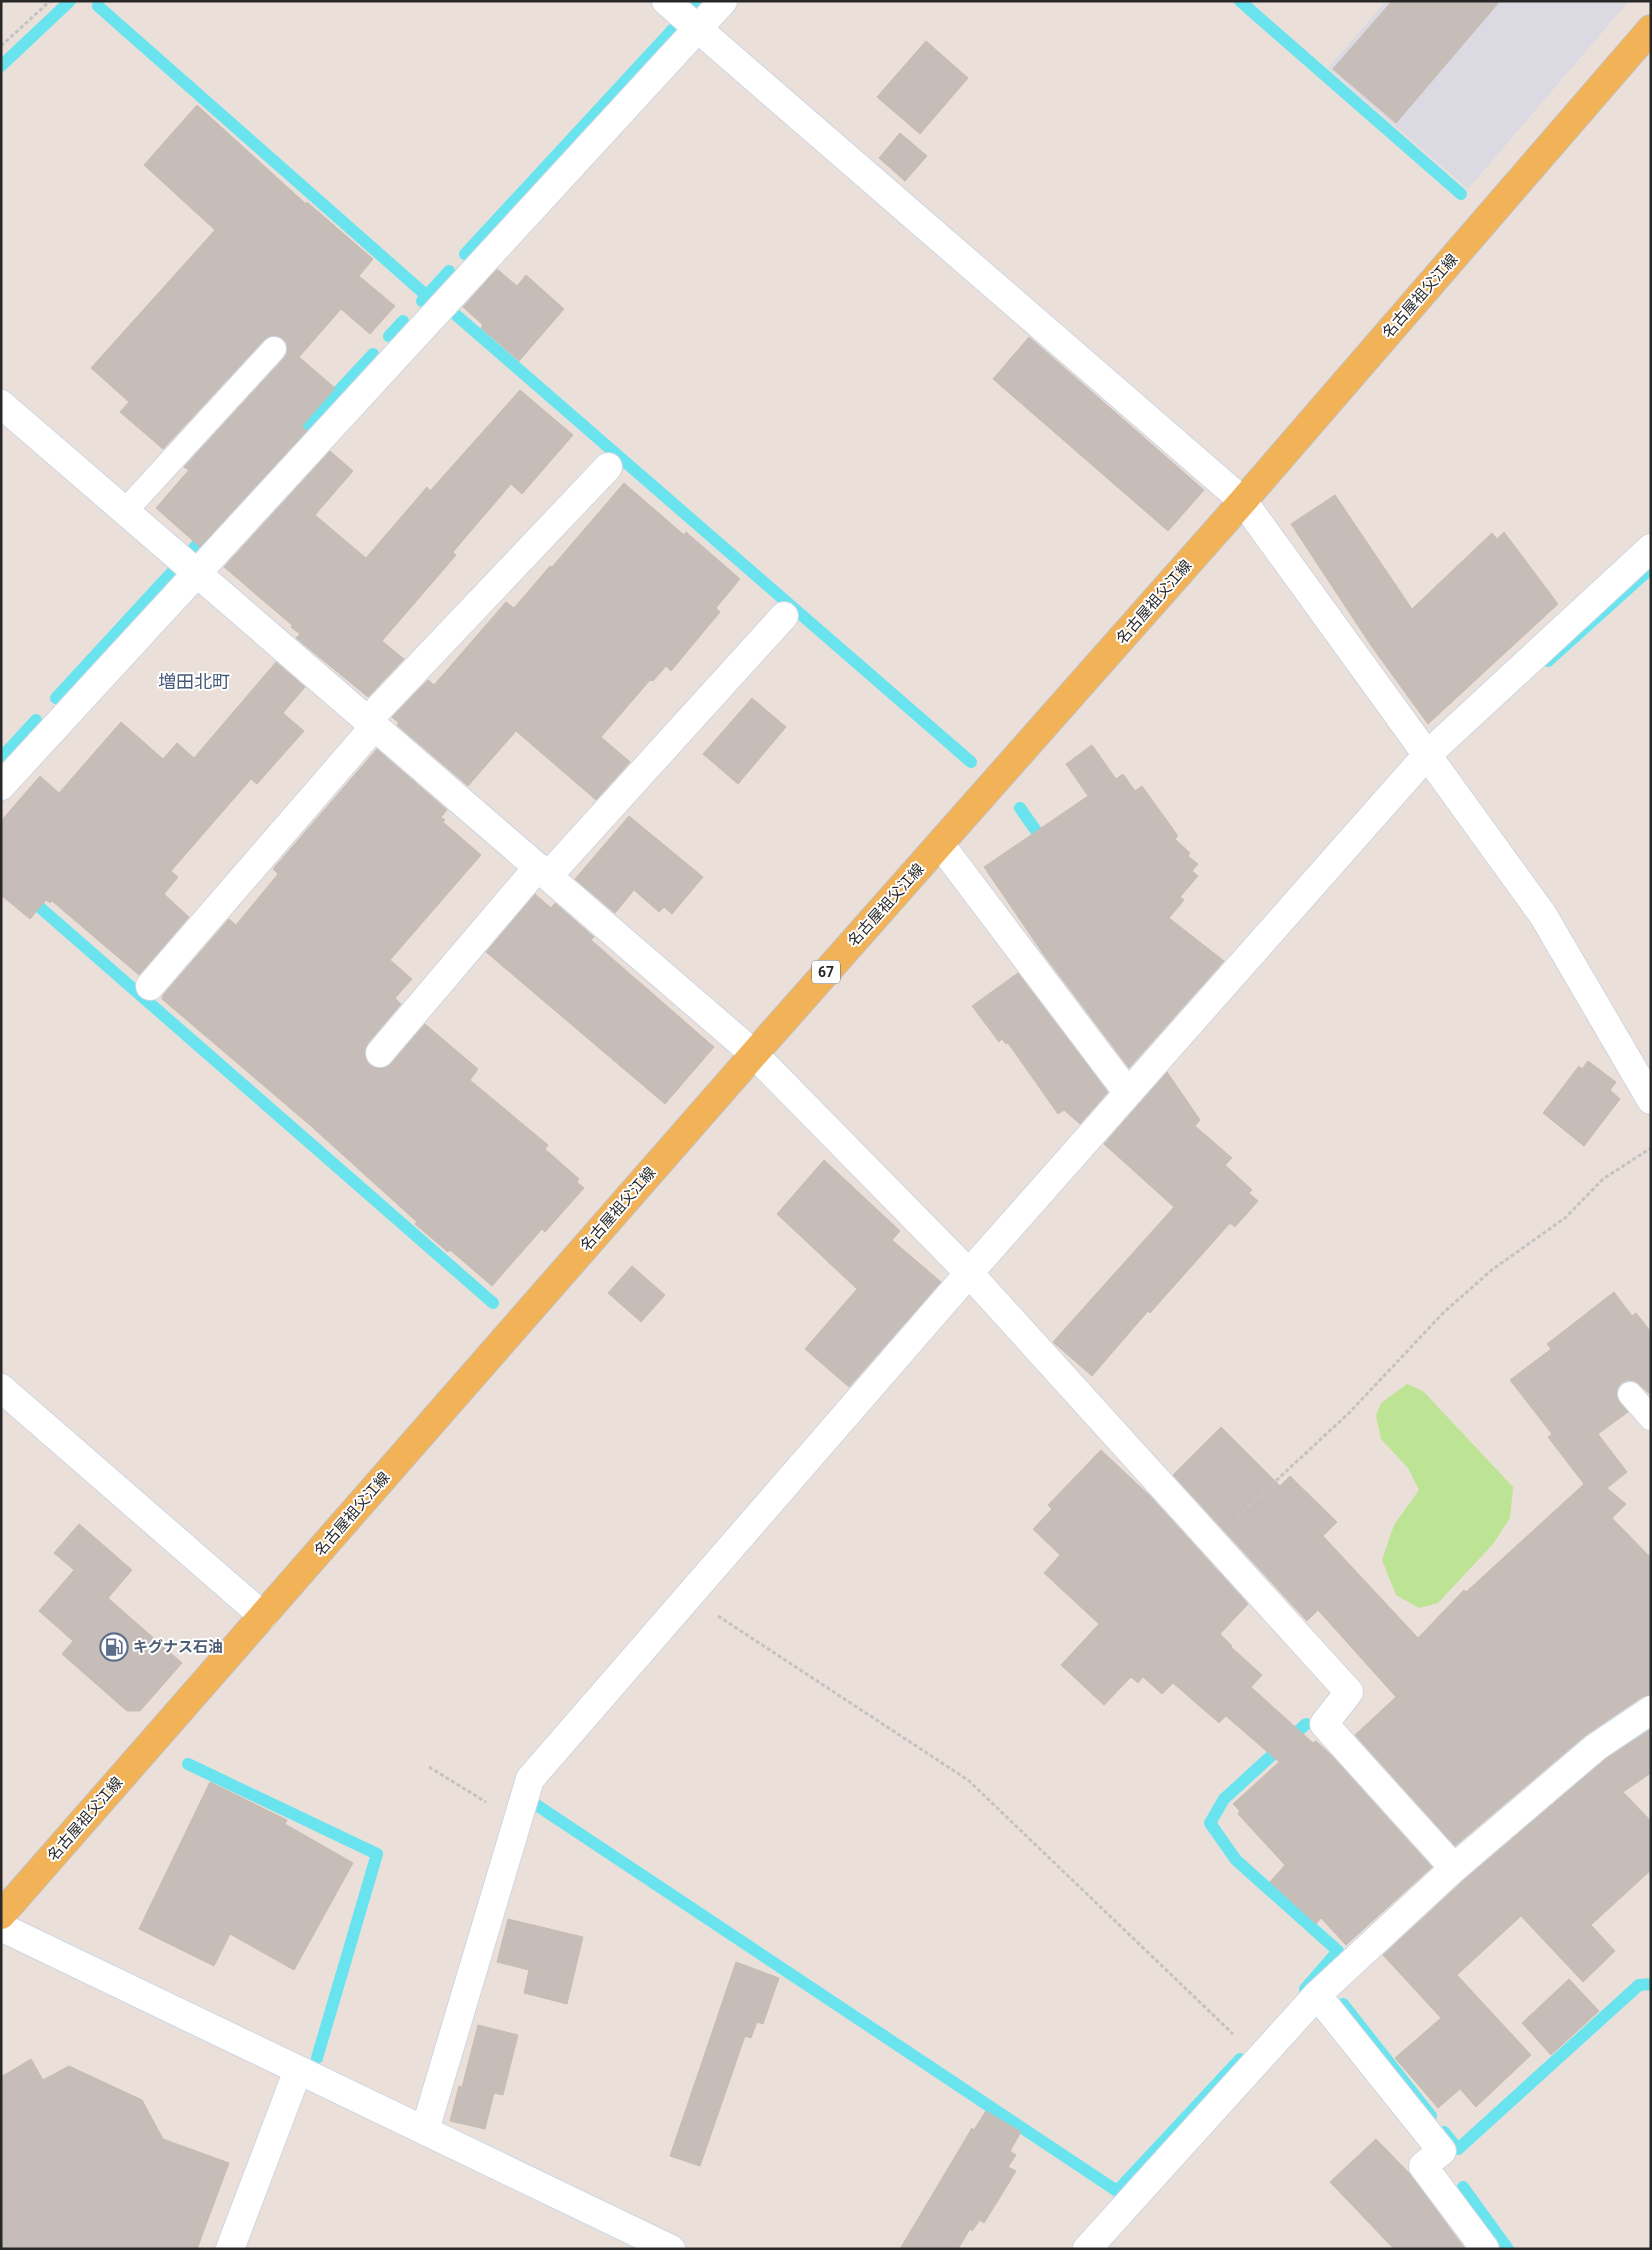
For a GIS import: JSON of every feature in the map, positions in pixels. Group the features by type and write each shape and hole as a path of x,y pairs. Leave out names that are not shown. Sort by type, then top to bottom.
{"main road":[{"name":"名古屋祖父江線","path":"1,1915 754,1054 1243,501 1651,29"}],"street":[{"path":"666,1 1243,501 1543,915 1651,1100"},
{"path":"1,786 723,1"},
{"path":"1,404 754,1054 969,1273 1349,1692 1324,1724 1454,1868"},
{"path":"150,986 371,724 608,467"},
{"path":"425,2130 530,1779 969,1273 1427,755 1651,548"},
{"path":"380,1053 543,872 784,616"},
{"path":"940,844 1128,1094"},
{"path":"1,1388 263,1616"},
{"path":"1086,2249 1317,1995 1454,1868 1596,1747 1651,1710"},
{"path":"1,1927 671,2249"},
{"path":"1317,1995 1442,2151 1423,2166 1485,2249"},
{"path":"230,2249 298,2070"}],"lane":[{"path":"125,512 274,349"},
{"path":"1630,1394 1651,1418"}],"path":[{"path":"1,46 50,1"},
{"path":"1212,1540 1350,1412 1444,1312 1493,1269 1565,1218 1603,1179 1651,1148"},
{"path":"688,1597 968,1780 1259,2060"},
{"path":"429,1767 517,1820"}],"shaded area":[{"path":"1386,1 1629,1 1468,189 1328,68"}],"green space":[{"path":"1407,1384 1423,1391 1513,1487 1510,1518 1493,1544 1438,1603 1419,1608 1396,1595 1382,1560 1394,1525 1419,1490 1408,1468 1381,1439 1376,1416 1381,1403"}],"building":[{"path":"1392,1 1500,1 1396,123 1333,69"},
{"path":"926,41 968,78 920,134 877,97"},
{"path":"197,105 306,204 307,202 373,259 359,276 395,306 370,334 341,309 299,357 335,388 302,426 307,431 200,547 156,508 189,470 184,467 284,358 287,352 287,344 277,336 264,340 163,449 120,412 129,402 91,368 215,230 144,165"},
{"path":"900,133 927,156 905,181 879,158"},
{"path":"497,269 517,286 526,275 564,309 519,361 481,328 483,325 463,307"},
{"path":"1029,337 1204,490 1168,531 993,379"},
{"path":"520,390 573,435 522,494 511,484 453,552 456,555 382,641 404,659 368,697 296,638 300,634 291,627 293,626 224,567 330,451 353,471 315,515 366,558 427,487 430,491"},
{"path":"624,483 684,535 686,532 740,579 716,608 720,612 671,671 666,666 653,681 650,680 601,737 630,762 596,800 516,731 468,786 397,725 399,723 392,717 428,680 434,685 506,602 514,608"},
{"path":"1335,495 1412,609 1492,533 1497,539 1504,532 1558,604 1428,724 1372,647 1291,524"},
{"path":"276,662 305,687 283,713 304,731 257,784 251,779 171,871 178,877 164,894 189,917 139,975 52,901 50,903 46,900 30,919 1,895 1,821 40,776 59,793 121,722 163,759 177,743 194,758"},
{"path":"752,698 786,727 738,784 703,754"},
{"path":"1092,745 1116,779 1123,774 1135,791 1142,786 1178,836 1175,839 1190,853 1188,856 1198,864 1192,871 1198,876 1180,897 1184,900 1169,918 1224,961 1129,1068 1044,955 984,867 1088,796 1066,764"},
{"path":"377,749 447,810 441,817 445,820 443,822 481,855 390,960 412,979 395,998 401,1004 368,1043 365,1051 366,1059 370,1065 377,1068 386,1067 425,1024 478,1069 470,1080 548,1145 545,1149 579,1179 577,1182 584,1188 545,1232 542,1229 492,1286 450,1250 448,1252 415,1224 417,1222 311,1126 162,999 163,995 229,919 236,925 278,874 273,869"},
{"path":"629,816 703,877 672,914 664,907 659,912 634,890 615,913 575,879"},
{"path":"535,894 551,908 555,903 594,937 591,940 714,1047 665,1104 486,952"},
{"path":"1018,973 1108,1092 1080,1124 1064,1110 1058,1114 1008,1043 1006,1044 1002,1039 999,1042 972,1006"},
{"path":"1588,1061 1616,1082 1610,1090 1620,1099 1584,1146 1543,1113 1579,1066 1582,1069"},
{"path":"1167,1072 1200,1120 1195,1126 1232,1158 1225,1165 1252,1190 1249,1193 1258,1201 1235,1227 1230,1223 1150,1313 1148,1311 1092,1376 1053,1342 1174,1207 1104,1144"},
{"path":"824,1160 900,1231 892,1240 941,1282 849,1387 805,1349 857,1289 777,1214"},
{"path":"632,1266 665,1295 641,1322 608,1293"},
{"path":"1614,1292 1632,1316 1636,1313 1651,1332 1651,1395 1635,1381 1628,1380 1621,1383 1617,1389 1617,1397 1628,1412 1598,1434 1627,1472 1607,1488 1626,1504 1612,1518 1651,1558 1651,1695 1642,1697 1586,1735 1455,1846 1355,1735 1396,1697 1318,1610 1307,1621 1173,1475 1221,1427 1280,1486 1290,1476 1337,1522 1323,1536 1418,1638 1464,1590 1466,1592 1584,1484 1548,1437 1552,1434 1510,1380 1551,1349 1547,1344"},
{"path":"1101,1450 1151,1497 1248,1604 1220,1634 1231,1647 1262,1675 1251,1687 1313,1743 1316,1741 1332,1756 1432,1867 1346,1945 1321,1918 1316,1924 1270,1882 1285,1865 1238,1814 1240,1811 1233,1804 1279,1762 1226,1716 1219,1723 1173,1683 1162,1694 1143,1677 1138,1683 1131,1677 1104,1705 1061,1665 1099,1624 1044,1573 1060,1555 1033,1529 1052,1509 1048,1505"},
{"path":"79,1524 132,1570 108,1598 182,1663 140,1711 127,1711 62,1654 73,1641 39,1611 74,1570 54,1553"},
{"path":"1651,1729 1651,1773 1623,1792 1651,1821 1651,1870 1591,1925 1615,1951 1583,1982 1521,1916 1457,1975 1531,2055 1476,2107 1460,2089 1438,2108 1395,2058 1441,2018 1383,1955 1464,1880 1605,1759"},
{"path":"210,1782 287,1820 285,1824 353,1863 294,1970 230,1934 214,1966 139,1929"},
{"path":"508,1919 583,1937 567,2004 524,1993 529,1970 497,1962"},
{"path":"736,1962 779,1978 763,2024 757,2022 751,2038 745,2036 700,2166 670,2156"},
{"path":"1569,1979 1599,2011 1551,2055 1522,2023"},
{"path":"478,2025 518,2035 503,2095 494,2093 485,2129 450,2121 459,2086 462,2087"},
{"path":"31,2059 43,2080 69,2066 142,2100 163,2139 229,2163 197,2249 1,2249 1,2077"},
{"path":"986,2111 1021,2132 1010,2151 1016,2155 1008,2167 1016,2171 984,2223 980,2220 972,2231 970,2229 958,2249 900,2249 972,2128 974,2130"},
{"path":"1376,2139 1410,2174 1465,2249 1394,2249 1330,2182"}],"waterway":[{"path":"1,66 70,1"},
{"path":"694,6 698,1"},
{"path":"1240,1 1461,194"},
{"path":"98,6 427,296"},
{"path":"465,254 674,28"},
{"path":"422,301 449,271"},
{"path":"456,315 971,762"},
{"path":"389,336 403,321"},
{"path":"293,440 373,354"},
{"path":"194,548 208,532"},
{"path":"1548,661 1651,568"},
{"path":"56,698 171,573"},
{"path":"1,758 36,720"},
{"path":"1020,808 1046,845"},
{"path":"28,897 493,1303"},
{"path":"1305,1989 1338,1951 1236,1860 1210,1823 1224,1799 1306,1724"},
{"path":"188,1764 377,1854 317,2058"},
{"path":"535,1804 1117,2191 1240,2059"},
{"path":"1444,2132 1458,2149 1639,1985 1651,1984"},
{"path":"1343,2004 1431,2116"},
{"path":"1463,2187 1508,2249"}],"place":[{"name":"キグナス石油","path":"114,1647"}],"district":[{"name":"増田北町","path":"194,682"}]}
